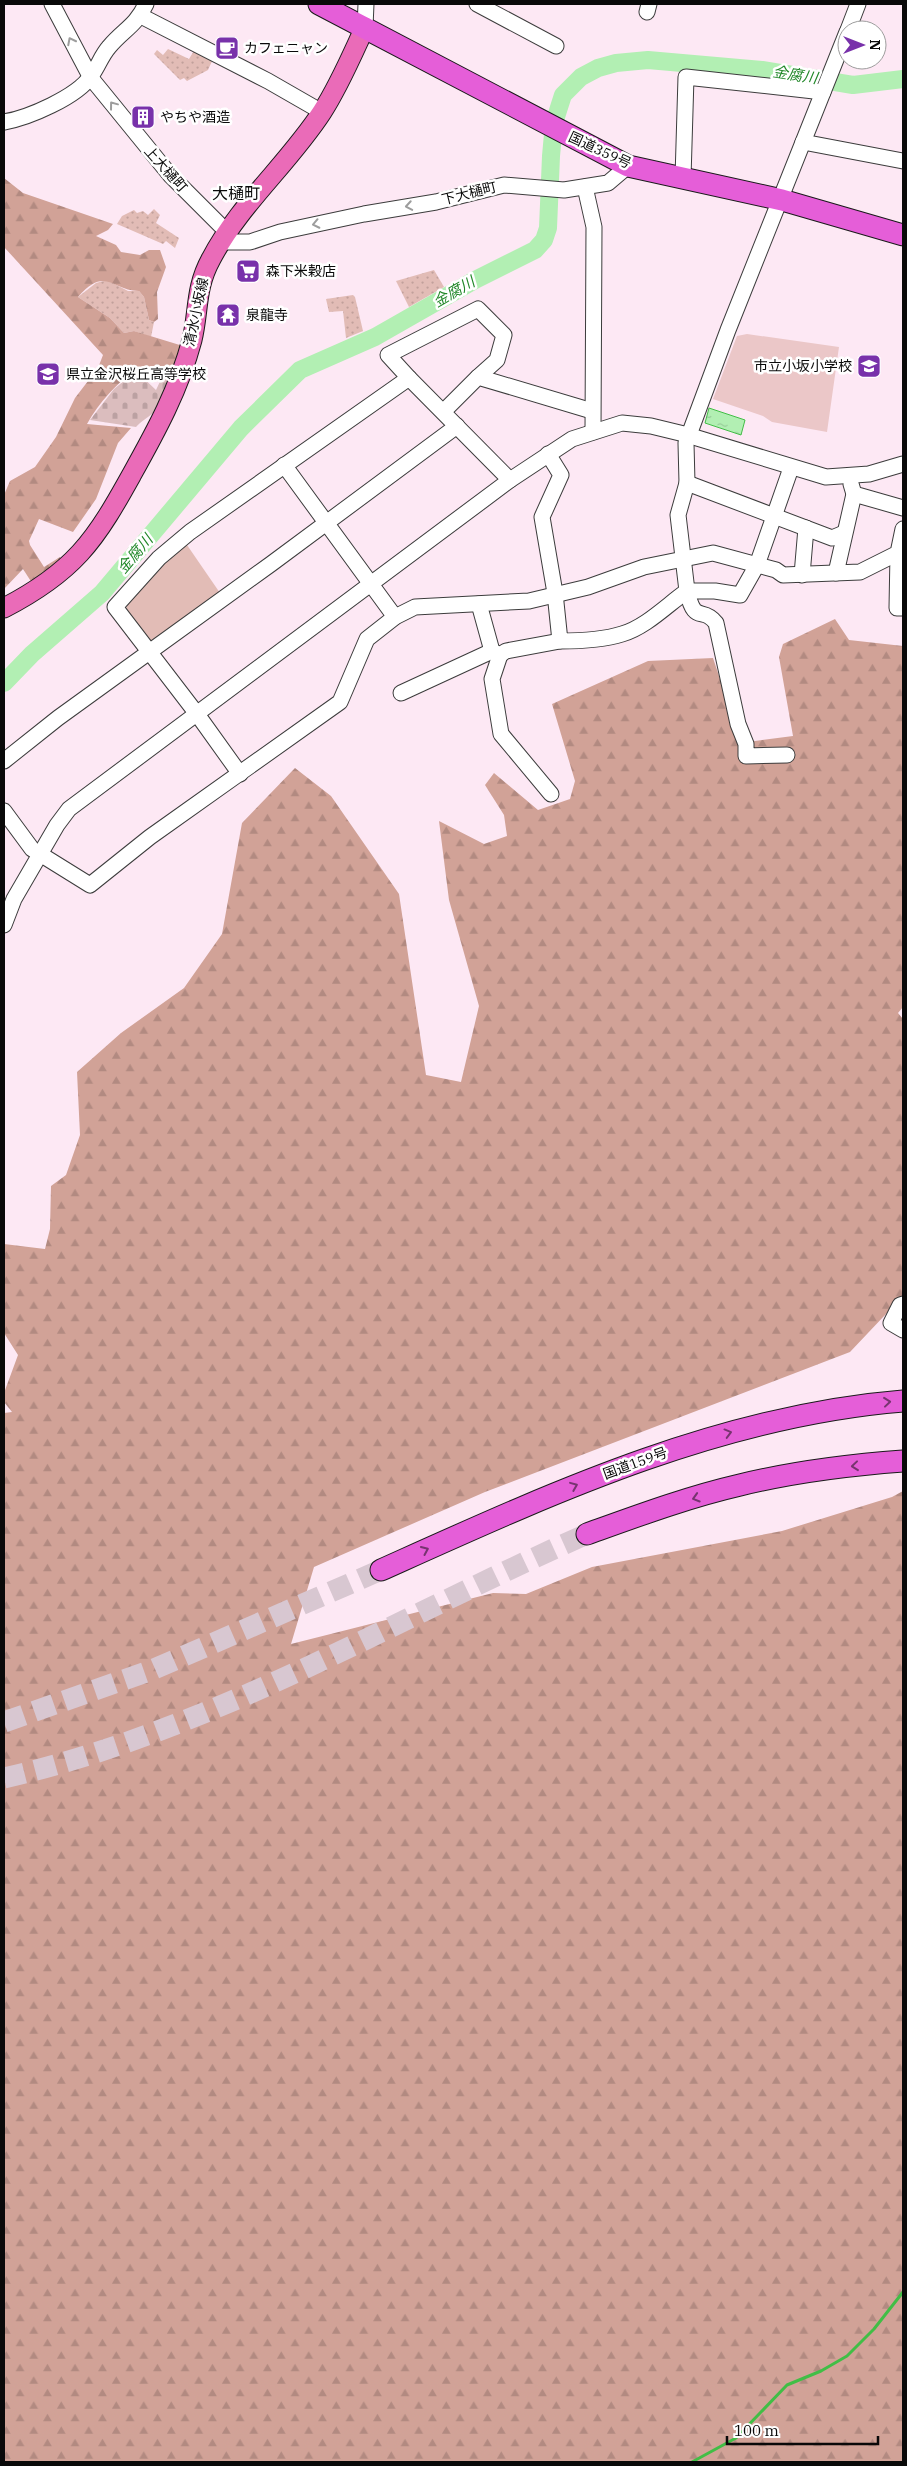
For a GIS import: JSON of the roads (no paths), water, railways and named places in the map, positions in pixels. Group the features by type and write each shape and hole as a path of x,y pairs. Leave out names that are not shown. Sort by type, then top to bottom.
{"highway":[{"name":"国道359号","path":"319,4 628,166 782,200 903,235"},
{"name":"国道159号","path":"381,1570 526,1505 676,1448 773,1422 903,1401"},
{"path":"586,1534 645,1513 740,1485 826,1470 903,1461"}],"main road":[{"name":"清水小坂線","path":"4,608 26,596 76,557 118,498 173,397 192,339 198,288 224,237 322,112 365,27"}],"street":[{"name":"上大樋町","path":"52,4 90,78 224,237"},
{"path":"365,27 366,4"},
{"path":"476,4 556,46"},
{"path":"851,20 858,4"},
{"path":"4,122 34,113 61,101 90,78 109,46 144,10 322,112"},
{"path":"787,755 746,756 746,744 738,724 716,623 713,618 695,612 691,607 682,559 678,515 686,483 686,443 728,330 782,200 837,56"},
{"path":"682,178 686,77 824,91"},
{"path":"803,142 903,161"},
{"name":"下大樋町","path":"224,237 250,242 280,232 364,214 436,202 504,185 543,190 564,190 608,183 628,166"},
{"path":"585,187 594,227 593,432"},
{"path":"444,411 497,360 504,335 478,309 388,355 510,480"},
{"path":"478,377 592,410"},
{"path":"240,774 197,714 115,607 159,558 211,516 409,378"},
{"path":"4,925 14,899 56,825 69,809 510,480 572,439 622,424 636,424 689,436 826,477 869,474 903,464"},
{"path":"4,762 47,727 457,426"},
{"path":"548,454 561,475 542,517 555,593 560,641"},
{"path":"284,465 395,617"},
{"path":"401,693 496,653 560,641 576,641 622,634 640,625 687,591 715,591 740,595 757,565 791,468"},
{"path":"836,573 854,494 848,476"},
{"path":"686,483 832,538 844,533"},
{"path":"854,494 903,508"},
{"path":"802,575 806,528"},
{"path":"903,529 897,608 903,608"},
{"path":"4,811 32,849 90,885 150,837 340,702 367,639 395,617 415,608 528,601 555,593 588,587 644,567 713,553 776,570 783,575 860,572 901,554"},
{"path":"479,604 496,653 492,678 501,734 551,794"},
{"path":"903,1304 900,1305 891,1323 903,1330"}],"water":[{"path":"709,408 745,420 741,435 705,423"}],"waterway":[{"name":"金腐川","path":"4,683 32,654 102,593 241,428 300,370 375,337 475,280 535,250 544,240 548,228 554,123 563,95 581,77 598,68 616,63 648,60 762,70 853,85 903,79"},
{"path":"692,2462 736,2438 787,2385 821,2371 847,2356 874,2329 903,2292"}],"tunnel":[{"path":"4,1778 81,1758 229,1703 587,1534"},
{"path":"4,1722 152,1670 381,1570"}],"place":[{"name":"カフェニャン","path":"227,48"},
{"name":"やちや酒造","path":"143,117"},
{"name":"森下米穀店","path":"248,271"},
{"name":"泉龍寺","path":"228,315"},
{"name":"市立小坂小学校","path":"869,366"},
{"name":"県立金沢桜丘高等学校","path":"48,374"}],"district":[{"name":"大樋町","path":"236,193"}]}
